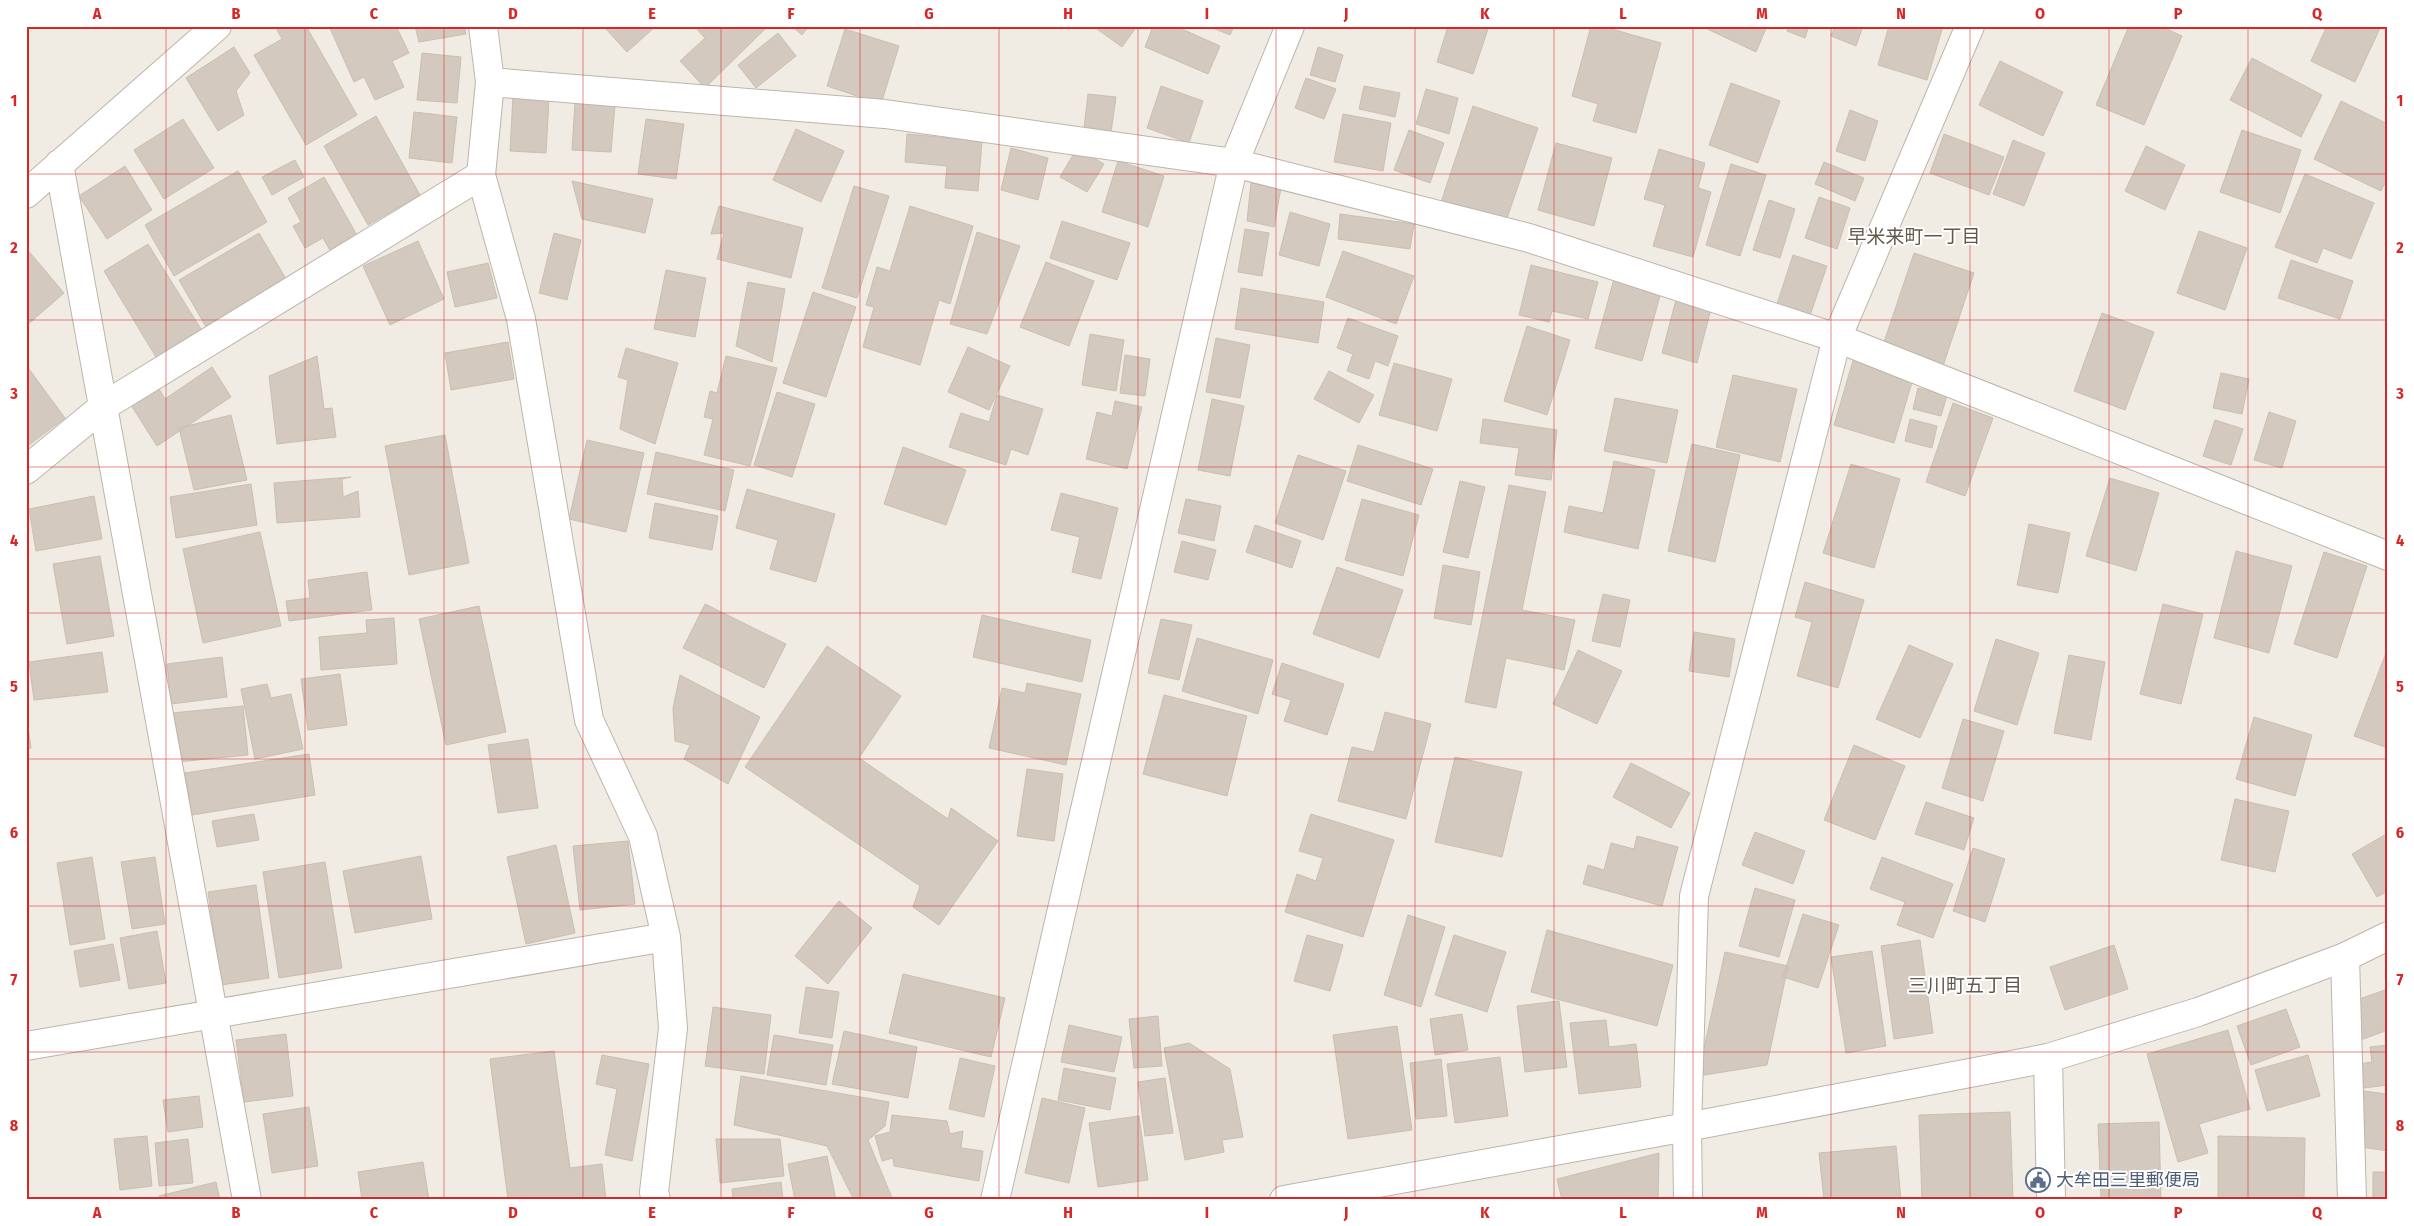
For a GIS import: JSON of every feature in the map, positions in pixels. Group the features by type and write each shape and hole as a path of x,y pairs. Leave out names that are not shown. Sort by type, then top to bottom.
{"street":[{"path":"26,194 217,26"},
{"path":"483,26 490,82 480,175 521,319 589,720 643,836 666,937 673,1028 654,1192 656,1200"},
{"path":"995,1200 1234,163 1290,26"},
{"path":"1688,1200 1686,1127 1694,896 1838,338 1970,26"},
{"path":"490,82 886,114 1234,163 1529,238 1838,338 2388,556"},
{"path":"60,164 247,1200"},
{"path":"26,470 104,406 480,175"},
{"path":"1284,1200 1329,1196 2048,1058 2198,1012 2346,957 2388,936"},
{"path":"26,1046 666,937"},
{"path":"2346,957 2352,1200"},
{"path":"2048,1058 2051,1200"}],"building":[{"path":"275,26 306,26 357,115 306,145 254,55 282,39"},
{"path":"329,26 396,26 409,53 392,61 404,87 375,100 364,77 354,82"},
{"path":"415,26 464,26 466,34 419,42"},
{"path":"537,26 572,26 572,29"},
{"path":"608,26 656,26 627,52 606,29"},
{"path":"694,26 768,26 705,88 680,61 705,38"},
{"path":"792,26 809,26 802,35"},
{"path":"1093,26 1137,26 1122,47"},
{"path":"1153,26 1175,26 1220,46 1208,74 1145,47"},
{"path":"1208,26 1234,26 1230,35"},
{"path":"1448,26 1489,26 1473,74 1437,62"},
{"path":"1591,26 1601,26 1661,43 1636,133 1593,121 1598,104 1572,96"},
{"path":"1701,26 1767,26 1756,52"},
{"path":"1789,26 1809,26 1805,38 1787,31"},
{"path":"1835,26 1863,26 1856,46 1831,36"},
{"path":"1889,26 1943,26 1927,80 1878,65"},
{"path":"2129,26 2160,26 2182,36 2144,125 2096,105"},
{"path":"2327,26 2381,26 2355,82 2311,61"},
{"path":"845,29 899,46 881,104 827,86"},
{"path":"778,33 796,56 756,88 738,65"},
{"path":"234,47 250,73 236,91 244,115 218,131 186,78"},
{"path":"1318,47 1343,55 1335,82 1310,75"},
{"path":"422,53 461,57 457,103 417,100"},
{"path":"2252,58 2322,95 2301,137 2230,100"},
{"path":"2000,61 2063,92 2043,136 1979,105"},
{"path":"1306,78 1336,89 1324,119 1295,108"},
{"path":"1731,83 1780,101 1758,163 1709,145"},
{"path":"1161,86 1203,101 1189,143 1147,128"},
{"path":"1364,86 1400,93 1395,117 1359,109"},
{"path":"1426,89 1458,98 1449,134 1416,124"},
{"path":"1088,94 1116,97 1111,132 1084,128"},
{"path":"513,96 549,99 546,153 510,151"},
{"path":"2341,101 2388,124 2388,177 2381,191 2314,159"},
{"path":"575,102 615,105 611,152 572,150"},
{"path":"1473,106 1538,128 1505,224 1441,202"},
{"path":"1850,110 1878,121 1865,161 1836,151"},
{"path":"414,112 457,117 452,163 409,158"},
{"path":"1343,114 1391,123 1383,171 1334,162"},
{"path":"376,116 420,195 368,225 324,146"},
{"path":"183,119 214,168 164,199 134,150"},
{"path":"646,119 684,124 676,179 638,174"},
{"path":"796,129 844,151 821,202 773,180"},
{"path":"1409,130 1444,143 1430,183 1394,170"},
{"path":"2242,130 2301,150 2280,213 2220,192"},
{"path":"907,134 982,141 978,191 945,188 947,166 905,162"},
{"path":"1944,134 2004,157 1989,195 1930,173"},
{"path":"2013,140 2045,153 2024,206 1993,194"},
{"path":"1556,143 1612,158 1594,226 1538,210"},
{"path":"2146,146 2185,165 2165,210 2125,191"},
{"path":"1011,148 1048,158 1038,200 1001,190"},
{"path":"1077,148 1104,164 1087,192 1060,177"},
{"path":"1659,149 1705,163 1698,188 1711,192 1693,257 1653,246 1665,205 1644,199"},
{"path":"295,160 304,177 272,195 262,177"},
{"path":"1118,161 1164,176 1148,227 1102,212"},
{"path":"1824,162 1864,178 1855,201 1815,184"},
{"path":"1731,164 1766,175 1740,256 1706,245"},
{"path":"125,166 152,210 107,239 79,196"},
{"path":"238,171 267,222 174,276 145,225"},
{"path":"2305,174 2374,203 2351,259 2323,248 2317,263 2275,247"},
{"path":"324,177 358,237 331,252 323,238 305,248 293,226 301,222 288,198"},
{"path":"572,181 653,199 645,233 582,219"},
{"path":"1251,183 1281,188 1274,227 1247,221"},
{"path":"854,186 889,196 857,298 822,288"},
{"path":"1819,197 1850,208 1837,249 1805,238"},
{"path":"1769,200 1795,209 1780,258 1753,250"},
{"path":"719,206 803,228 791,278 717,259 724,233 711,234"},
{"path":"910,206 973,226 950,304 939,300 920,365 863,347 874,307 866,305 877,267 890,271"},
{"path":"1290,212 1330,224 1319,266 1279,255"},
{"path":"1340,214 1414,224 1410,249 1338,239"},
{"path":"1062,221 1130,243 1117,280 1050,258"},
{"path":"1245,229 1269,233 1262,276 1238,272"},
{"path":"2199,231 2247,248 2225,310 2177,293"},
{"path":"977,232 1020,246 987,334 950,324"},
{"path":"259,233 289,284 209,332 179,280"},
{"path":"554,233 581,240 567,300 539,293"},
{"path":"418,241 444,299 390,325 363,266"},
{"path":"148,244 204,334 159,362 104,271"},
{"path":"26,248 64,293 26,326"},
{"path":"1343,251 1414,276 1396,324 1326,297"},
{"path":"1914,253 1974,273 1942,369 1882,348"},
{"path":"1793,255 1827,266 1806,327 1773,316"},
{"path":"2291,260 2353,281 2340,319 2278,298"},
{"path":"1046,262 1094,281 1069,346 1020,327"},
{"path":"488,263 497,298 455,307 447,272"},
{"path":"1531,265 1598,282 1588,319 1552,311 1549,322 1519,315"},
{"path":"666,270 706,278 695,337 654,329"},
{"path":"1614,279 1661,292 1642,361 1595,348"},
{"path":"748,282 785,289 772,362 736,346"},
{"path":"1241,288 1324,302 1318,343 1235,329"},
{"path":"813,292 856,307 826,397 783,383"},
{"path":"1678,292 1713,301 1697,363 1662,353"},
{"path":"2102,313 2154,332 2125,410 2074,391"},
{"path":"1348,318 1398,336 1388,366 1375,361 1369,379 1347,371 1353,354 1337,348"},
{"path":"1527,326 1570,340 1547,415 1504,401"},
{"path":"1090,334 1124,340 1116,391 1082,385"},
{"path":"1216,338 1250,345 1240,398 1206,392"},
{"path":"508,342 514,379 451,390 445,353"},
{"path":"968,347 1010,366 989,410 948,392"},
{"path":"626,348 678,363 655,444 620,429 628,380 618,377"},
{"path":"1855,354 1915,372 1894,443 1834,425"},
{"path":"1125,355 1150,359 1145,396 1120,393"},
{"path":"317,356 324,409 332,408 336,437 277,444 269,376"},
{"path":"726,356 777,368 750,466 704,455 713,419 704,417 710,391 717,393"},
{"path":"1394,363 1452,379 1437,431 1379,415"},
{"path":"26,365 65,418 29,445 26,441"},
{"path":"212,367 231,397 157,446 129,402 156,384 165,399"},
{"path":"1329,371 1374,395 1359,423 1314,399"},
{"path":"2221,373 2249,379 2242,414 2213,408"},
{"path":"1733,375 1797,389 1780,462 1716,447"},
{"path":"1918,388 1947,395 1941,416 1913,409"},
{"path":"777,392 815,404 792,477 754,465"},
{"path":"997,395 1043,409 1028,455 1011,449 1006,465 949,447 961,413 989,422"},
{"path":"1615,398 1678,410 1667,463 1604,451"},
{"path":"1212,399 1244,406 1230,476 1198,470"},
{"path":"1115,401 1142,407 1127,469 1086,459 1097,412 1112,416"},
{"path":"1953,403 1993,418 1965,496 1926,482"},
{"path":"2269,412 2296,421 2282,468 2254,460"},
{"path":"231,415 247,480 194,490 179,428"},
{"path":"1483,419 1557,430 1551,480 1515,475 1519,448 1480,443"},
{"path":"1910,419 1937,426 1932,448 1905,441"},
{"path":"2215,420 2243,429 2231,465 2203,456"},
{"path":"445,435 469,563 409,575 385,446"},
{"path":"587,440 644,453 626,532 569,519"},
{"path":"1692,444 1740,455 1715,562 1668,551"},
{"path":"1358,445 1433,469 1421,505 1347,481"},
{"path":"903,447 966,470 946,525 884,504"},
{"path":"656,452 734,470 725,511 647,494"},
{"path":"1298,455 1346,471 1323,540 1275,523"},
{"path":"1614,461 1655,470 1638,549 1564,532 1569,506 1603,513"},
{"path":"1851,464 1900,479 1874,568 1823,553"},
{"path":"351,477 342,479 343,497 358,491 360,517 277,523 274,483"},
{"path":"2110,478 2159,493 2136,571 2086,556"},
{"path":"1460,481 1485,487 1468,558 1443,552"},
{"path":"251,484 257,525 176,538 170,497"},
{"path":"1509,485 1546,492 1522,610 1575,620 1564,670 1506,658 1496,708 1465,702"},
{"path":"747,489 835,514 816,582 770,569 778,540 736,528"},
{"path":"1061,493 1118,508 1101,579 1072,572 1080,537 1051,530"},
{"path":"94,496 102,539 36,551 29,509"},
{"path":"1186,499 1221,506 1214,541 1178,533"},
{"path":"1362,499 1419,515 1403,576 1345,560"},
{"path":"655,503 718,516 712,550 649,538"},
{"path":"2029,524 2070,533 2058,593 2017,585"},
{"path":"1255,525 1301,541 1292,568 1246,552"},
{"path":"260,532 281,626 203,643 183,549"},
{"path":"1182,541 1216,550 1208,580 1174,572"},
{"path":"2236,551 2292,566 2269,653 2214,638"},
{"path":"2324,552 2367,566 2337,658 2294,644"},
{"path":"100,556 114,636 67,644 53,564"},
{"path":"1443,565 1480,572 1471,625 1434,618"},
{"path":"1337,567 1403,590 1379,658 1313,634"},
{"path":"367,572 372,610 289,621 286,601 310,598 308,580"},
{"path":"1805,582 1864,600 1838,688 1797,676 1812,622 1795,617"},
{"path":"1603,594 1630,600 1620,647 1592,641"},
{"path":"705,604 786,644 764,688 683,648"},
{"path":"2163,604 2203,614 2181,704 2140,694"},
{"path":"479,606 506,732 446,745 419,619"},
{"path":"982,615 1091,640 1082,682 973,657"},
{"path":"394,618 397,664 321,670 319,637 367,633 366,620"},
{"path":"1161,619 1192,625 1179,680 1148,673"},
{"path":"1694,632 1735,639 1729,677 1689,671"},
{"path":"1197,638 1273,660 1258,714 1182,691"},
{"path":"1996,639 2039,653 2017,725 1974,711"},
{"path":"1909,645 1953,664 1920,738 1876,719"},
{"path":"827,646 901,696 859,758 948,819 951,808 998,841 939,925 913,907 920,886 745,767"},
{"path":"1578,650 1622,671 1597,724 1553,704"},
{"path":"102,652 108,692 34,700 29,662"},
{"path":"2386,653 2388,654 2388,748 2354,736"},
{"path":"2069,655 2105,662 2091,740 2054,733"},
{"path":"222,657 227,697 171,704 167,664"},
{"path":"1282,663 1344,684 1327,735 1284,721 1291,700 1272,694"},
{"path":"340,674 347,725 308,730 301,679"},
{"path":"680,675 760,717 728,784 684,759 690,745 675,741 673,708"},
{"path":"1027,683 1081,694 1066,765 989,748 1002,688 1025,693"},
{"path":"267,684 271,698 291,694 303,749 255,759 241,689"},
{"path":"1164,695 1247,716 1227,796 1143,774"},
{"path":"243,706 248,755 177,762 172,713"},
{"path":"1385,712 1431,724 1406,819 1338,801 1352,747 1374,752"},
{"path":"26,713 31,748 26,749"},
{"path":"2254,717 2312,735 2295,796 2236,779"},
{"path":"1963,719 2004,731 1983,801 1942,788"},
{"path":"528,739 538,808 498,813 488,745"},
{"path":"1854,745 1905,766 1875,840 1824,820"},
{"path":"309,754 315,795 192,815 185,773"},
{"path":"1455,757 1522,772 1502,857 1435,842"},
{"path":"1631,763 1690,793 1671,828 1613,797"},
{"path":"1027,769 1063,774 1054,841 1017,836"},
{"path":"2235,799 2289,811 2275,872 2221,860"},
{"path":"1926,802 1974,818 1964,850 1915,834"},
{"path":"254,814 259,840 217,847 212,821"},
{"path":"1311,814 1394,840 1363,937 1285,912 1297,874 1316,881 1323,858 1299,851"},
{"path":"1755,832 1805,851 1793,884 1742,865"},
{"path":"2388,833 2388,891 2377,897 2352,854"},
{"path":"1637,836 1678,847 1662,906 1583,884 1588,865 1604,870 1611,843 1634,849"},
{"path":"628,841 635,904 580,910 573,846"},
{"path":"556,845 575,933 526,944 507,857"},
{"path":"1973,848 2005,859 1985,922 1953,911"},
{"path":"421,856 432,919 355,933 343,871"},
{"path":"92,857 105,939 70,945 57,863"},
{"path":"155,857 165,924 132,929 121,862"},
{"path":"1882,857 1953,884 1933,938 1897,925 1905,902 1870,889"},
{"path":"325,862 342,968 279,978 263,872"},
{"path":"256,885 269,978 221,985 208,892"},
{"path":"1755,888 1795,900 1779,957 1739,946"},
{"path":"839,901 872,928 828,984 795,956"},
{"path":"1803,914 1839,925 1818,988 1783,977"},
{"path":"1408,915 1445,927 1421,1007 1384,995"},
{"path":"1547,930 1673,965 1657,1026 1531,992"},
{"path":"157,931 166,983 129,989 120,938"},
{"path":"1307,935 1343,945 1330,991 1294,981"},
{"path":"1454,935 1506,952 1487,1012 1435,995"},
{"path":"1920,940 1933,1033 1894,1039 1881,946"},
{"path":"113,944 120,980 80,987 74,951"},
{"path":"2114,945 2128,989 2065,1010 2050,967"},
{"path":"1872,951 1886,1046 1846,1053 1831,957"},
{"path":"1725,952 1788,966 1767,1065 1698,1076"},
{"path":"903,974 1005,998 991,1057 889,1033"},
{"path":"806,987 839,992 832,1038 799,1033"},
{"path":"2388,989 2388,1030 2355,1042 2342,1005"},
{"path":"1559,1001 1567,1067 1525,1072 1517,1006"},
{"path":"713,1007 771,1015 764,1074 705,1066"},
{"path":"2286,1009 2300,1047 2251,1065 2237,1026"},
{"path":"1462,1014 1468,1050 1435,1055 1430,1019"},
{"path":"1158,1016 1162,1066 1134,1068 1129,1019"},
{"path":"1606,1020 1609,1047 1636,1044 1641,1087 1579,1094 1570,1023"},
{"path":"1069,1025 1122,1037 1114,1072 1061,1062"},
{"path":"1397,1026 1412,1130 1348,1139 1333,1035"},
{"path":"2228,1030 2250,1109 2199,1124 2208,1153 2178,1162 2147,1054"},
{"path":"844,1031 917,1047 908,1098 832,1084"},
{"path":"286,1034 293,1096 244,1102 236,1040"},
{"path":"774,1035 833,1045 826,1085 767,1075"},
{"path":"1189,1043 1230,1069 1243,1137 1222,1140 1224,1152 1185,1160 1164,1048"},
{"path":"2388,1045 2388,1085 2355,1089 2352,1065 2372,1062 2370,1047"},
{"path":"554,1051 570,1168 602,1164 606,1200 508,1200 490,1059"},
{"path":"602,1055 649,1064 632,1161 605,1155 617,1089 596,1084"},
{"path":"2308,1055 2320,1096 2267,1111 2255,1070"},
{"path":"1500,1057 1508,1116 1455,1123 1447,1064"},
{"path":"960,1058 995,1066 984,1117 949,1109"},
{"path":"1441,1059 1447,1116 1416,1119 1410,1063"},
{"path":"1064,1068 1116,1078 1110,1110 1058,1100"},
{"path":"741,1076 889,1102 885,1126 868,1140 893,1200 854,1200 827,1146 734,1125"},
{"path":"1165,1078 1173,1133 1145,1136 1138,1082"},
{"path":"2363,1091 2388,1094 2388,1151 2355,1146"},
{"path":"199,1096 203,1127 168,1132 163,1100"},
{"path":"1042,1098 1085,1108 1069,1183 1025,1173"},
{"path":"309,1107 318,1166 272,1173 263,1114"},
{"path":"2010,1112 2013,1200 1922,1200 1919,1115"},
{"path":"892,1115 947,1121 950,1134 963,1131 961,1148 983,1151 979,1181 894,1166 893,1158 882,1161 875,1136 890,1132"},
{"path":"1139,1116 1148,1180 1098,1187 1089,1123"},
{"path":"2159,1122 2161,1200 2101,1200 2098,1124"},
{"path":"147,1136 152,1186 120,1190 114,1139"},
{"path":"2218,1136 2305,1138 2304,1200 2218,1200"},
{"path":"188,1139 193,1183 159,1186 155,1143"},
{"path":"716,1139 780,1139 784,1176 720,1183"},
{"path":"1896,1146 1901,1200 1824,1200 1819,1153"},
{"path":"1659,1153 1658,1200 1562,1200 1557,1179"},
{"path":"827,1156 836,1200 795,1200 788,1164"},
{"path":"423,1162 429,1200 362,1200 358,1172"},
{"path":"2373,1172 2388,1172 2388,1200 2373,1200"},
{"path":"216,1182 220,1200 160,1200 159,1196"},
{"path":"781,1182 783,1200 733,1200 732,1189"}],"place":[{"name":"大牟田三里郵便局","path":"2038,1180"}],"district":[{"name":"早米来町一丁目","path":"1914,236"},
{"name":"三川町五丁目","path":"1965,985"}]}
